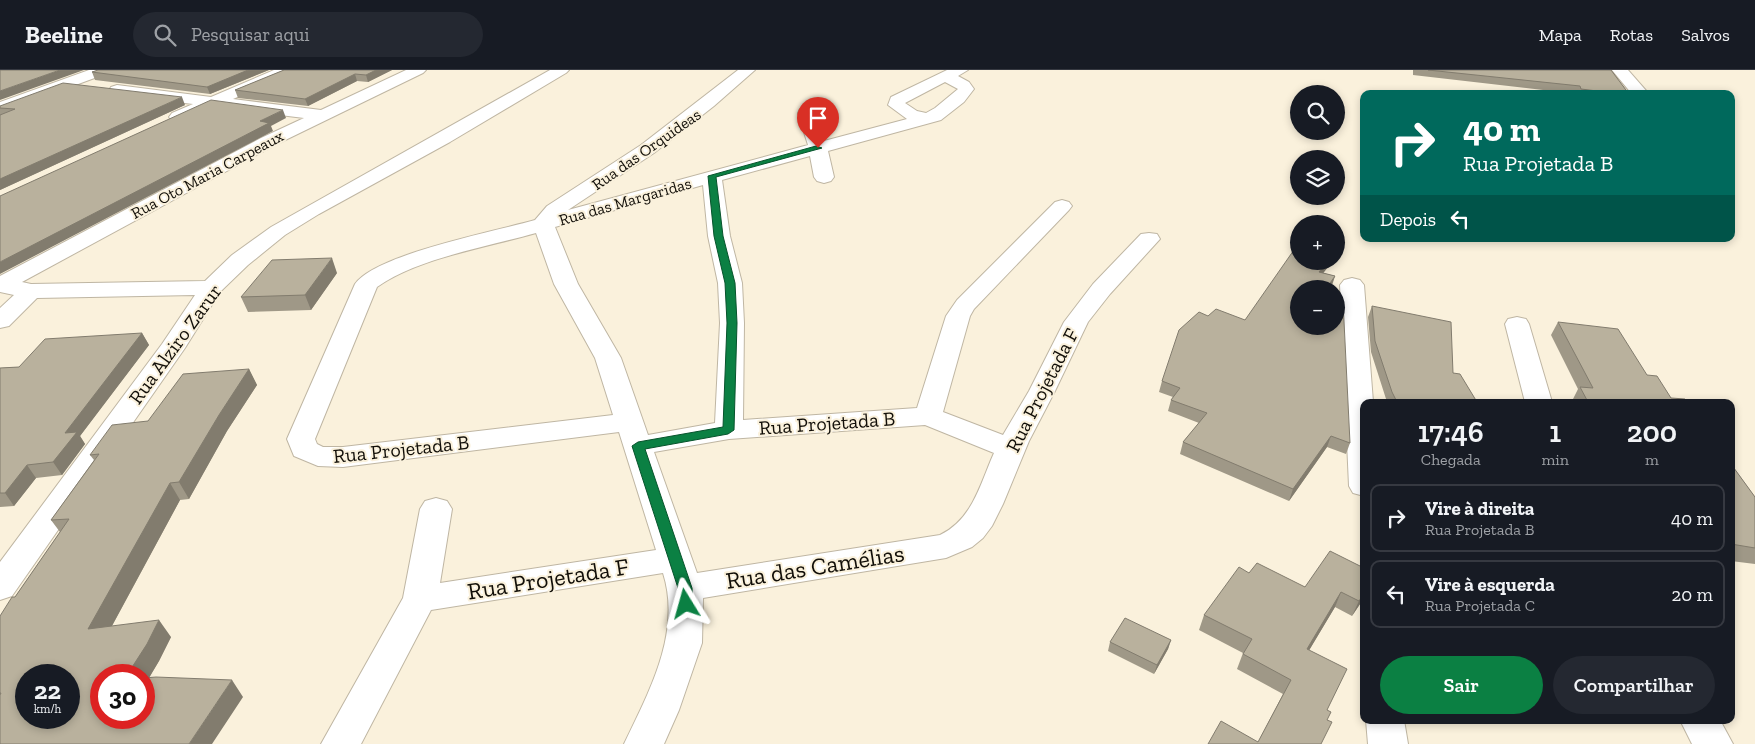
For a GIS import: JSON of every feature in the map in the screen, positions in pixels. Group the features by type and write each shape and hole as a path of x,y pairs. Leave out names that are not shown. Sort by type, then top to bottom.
{"street":[{"path":"0,98 71,77 103,70"},
{"path":"159,125 287,70"},
{"name":"Rua Oto Maria Carpeaux","path":"0,285 267,142 418,70"},
{"name":"Rua Alziro Zarur","path":"0,587 172,348 211,288 240,260 278,231 561,70"},
{"name":"Rua das Orquideas","path":"543,224 544,219 551,213 700,111 747,70"},
{"path":"1620,70 1638,90"},
{"path":"953,73 966,89 938,116 927,119 896,105 897,100 953,73"},
{"path":"0,108 71,77 212,101 321,115"},
{"path":"806,113 818,148 824,177"},
{"name":"Rua das Margaridas","path":"433,256 712,176 927,119"},
{"path":"712,176 718,236 730,283 732,323 728,430"},
{"path":"928,416 958,316 965,305 1062,206"},
{"path":"543,224 566,284 608,358 680,573 686,621 684,643 660,710 644,744"},
{"name":"Rua Projetada F","path":"946,546 957,542 967,535 985,511 996,488 1010,449 1076,323 1096,295 1149,239"},
{"name":"Rua Projetada B","path":"433,256 378,275 367,284 301,439 304,449 318,456 343,457 634,434 728,430 928,416 1010,449"},
{"path":"0,285 31,291 211,288"},
{"path":"1352,285 1360,425"},
{"path":"0,321 31,291"},
{"path":"1517,324 1538,399"},
{"path":"341,744 420,599 436,509"},
{"name":"Rua das Camélias","path":"680,573 798,572 946,546"},
{"name":"Rua Projetada F","path":"420,599 680,573"},
{"path":"1386,724 1388,744"},
{"path":"1702,724 1713,744"}],"building":[{"path":"0,70 60,70 0,91"},
{"path":"98,70 248,70 207,87 92,72"},
{"path":"284,70 376,70 366,75 355,74 305,99 235,90"},
{"path":"1428,70 1611,70 1626,90 1589,90 1581,89 1580,86"},
{"path":"63,83 182,97 0,179 0,115 15,109 0,108 0,106"},
{"path":"211,100 283,110 260,121 269,123 0,262 0,196"},
{"path":"1290,256 1290,270 1321,270 1319,272 1335,276 1332,280 1290,280 1290,335 1345,335 1350,443 1331,436 1293,489 1183,442 1207,413 1171,400 1180,388 1162,381 1179,330 1199,312 1208,316 1216,309 1245,320"},
{"path":"332,258 305,295 241,297 272,260"},
{"path":"1372,306 1451,322 1453,373 1460,374 1475,399 1396,399 1375,341"},
{"path":"1558,322 1618,329 1647,375 1657,376 1671,398 1685,399 1586,399 1580,387 1593,388"},
{"path":"142,333 65,433 77,432 53,462 27,465 5,493 0,493 0,368 19,367 45,339"},
{"path":"249,369 179,482 170,483 88,629 159,620 134,664 90,664 90,729 155,729 155,677 232,680 189,744 0,744 0,616 69,519 51,520 99,454 90,455 112,425 148,421 183,374"},
{"path":"1735,470 1755,497 1755,548 1735,545"},
{"path":"1330,551 1360,566 1360,600 1359,601 1341,592 1307,649 1347,669 1327,710 1331,712 1327,720 1332,722 1321,744 1208,744 1221,721 1258,742 1291,680 1243,654 1252,639 1204,615 1239,567 1249,573 1257,563 1305,587"},
{"path":"1125,618 1171,640 1157,665 1110,642"}],"route":[{"path":"686,604 685,588 638,446 728,430 732,323 730,283 718,236 712,176 818,148"}]}
